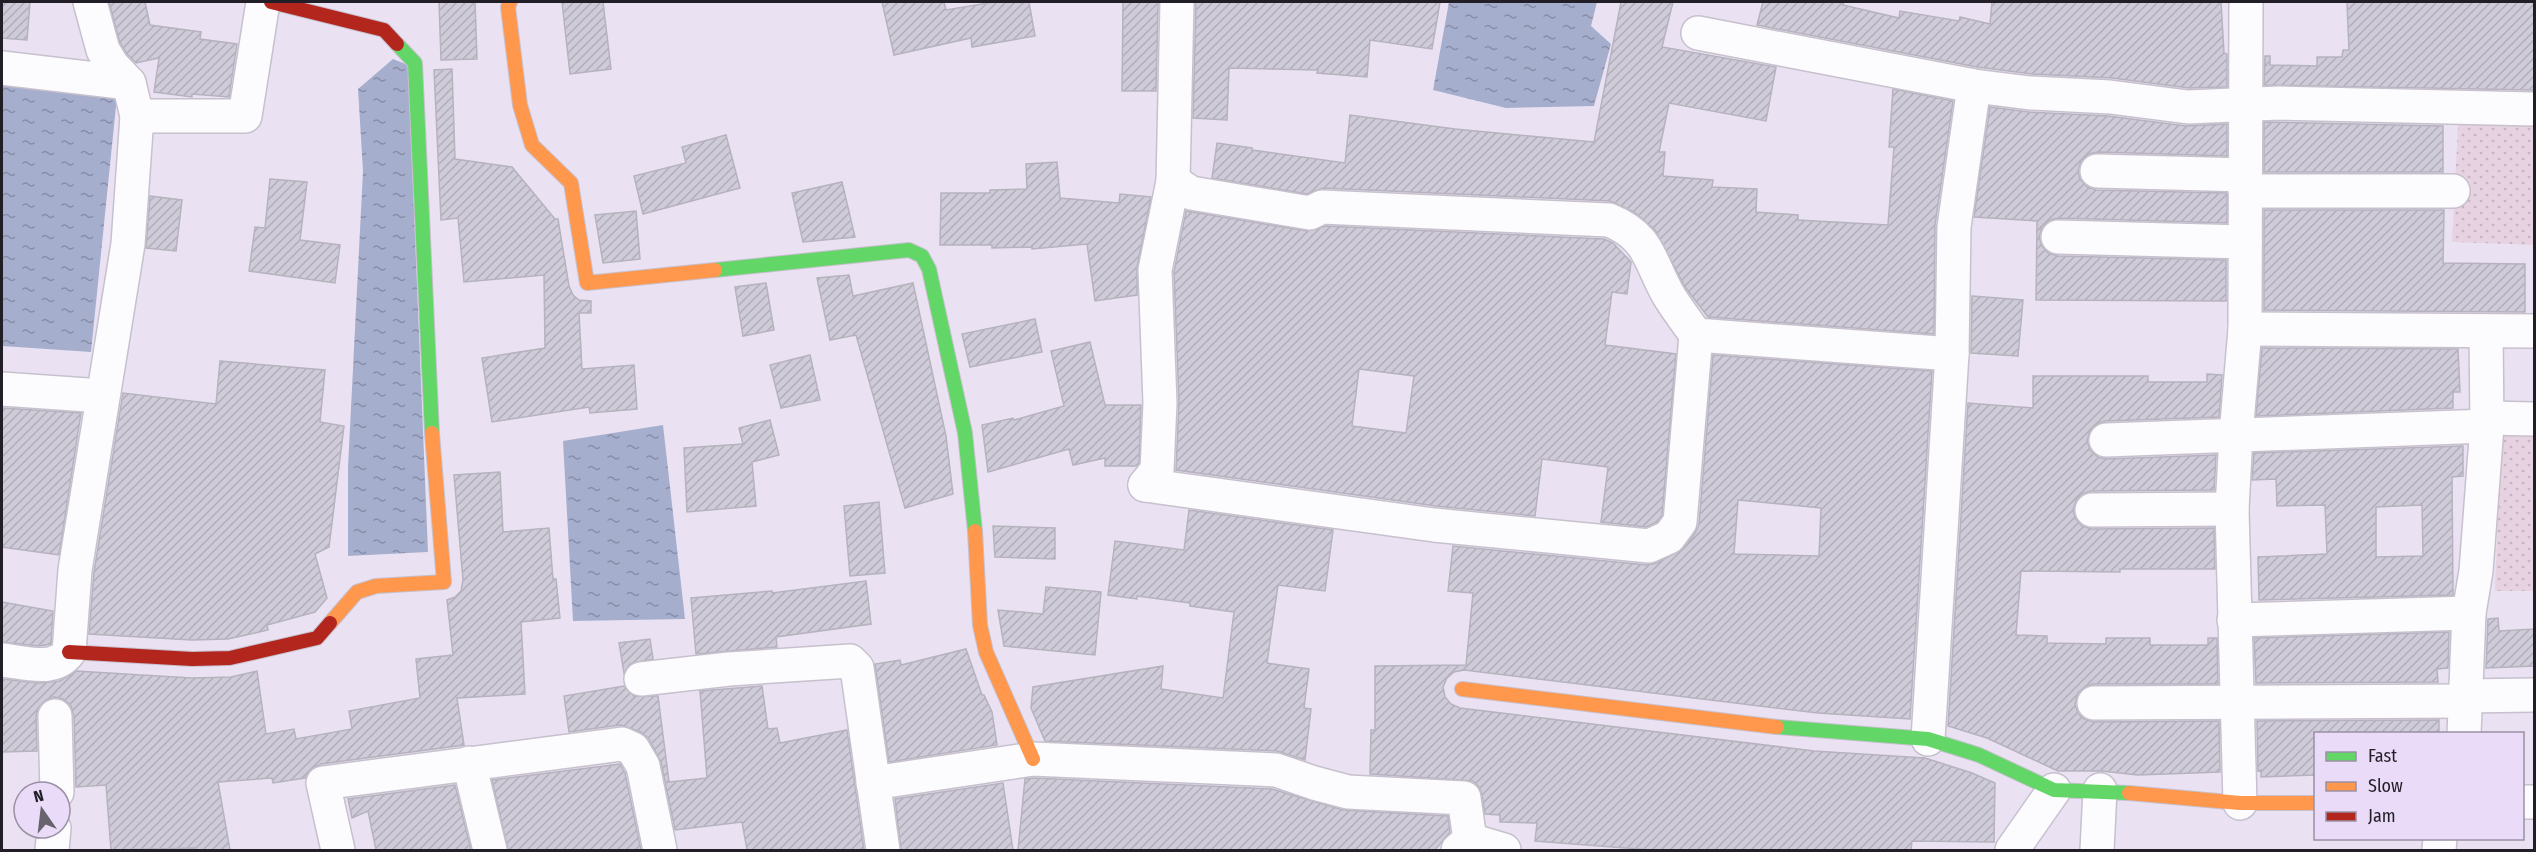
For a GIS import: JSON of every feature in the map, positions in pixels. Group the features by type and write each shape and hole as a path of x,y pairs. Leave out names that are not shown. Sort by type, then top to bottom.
{"street":[{"path":"2,660 51,665 63,661 69,652 75,570 128,244 137,116 129,83 112,65 103,50 90,2"},
{"path":"137,116 245,116 263,2"},
{"path":"69,652 192,659 230,658 317,638 357,592 376,586 444,582 432,439 415,63 384,30 271,2"},
{"path":"510,2 508,7 520,105 532,146 571,183 587,283 909,250 922,256 929,269 965,433 974,519 980,625 986,652 1033,759"},
{"path":"1173,182 1191,193 1310,213 1322,207 1610,220 1625,226 1647,248 1669,296 1696,335 1680,522 1669,537 1648,546 1434,525 1145,485 1157,470 1160,403 1155,270 1173,182 1177,2"},
{"path":"2240,802 2232,509 2245,329 2246,2"},
{"path":"1698,33 1974,86 2030,93 2110,97 2188,106 2279,103 2535,109"},
{"path":"2,68 129,83"},
{"path":"1928,739 1952,354 1954,227 1974,86"},
{"path":"2097,171 2245,183 2453,191"},
{"path":"2058,237 2245,242"},
{"path":"2245,329 2535,331"},
{"path":"2464,732 2469,613 2476,571 2487,422 2486,331"},
{"path":"1696,335 1952,354"},
{"path":"2,389 102,396"},
{"path":"2106,440 2535,418"},
{"path":"2092,510 2232,509"},
{"path":"2234,620 2469,613"},
{"path":"641,678 764,666 850,661 857,668 883,850"},
{"path":"1462,689 1816,732 1928,739 1979,755 2054,790 2100,790 2240,802 2314,803"},
{"path":"2094,703 2535,695"},
{"path":"56,716 57,780"},
{"path":"338,850 323,783 622,744 633,749 643,766 660,850"},
{"path":"873,783 1033,759 1276,770 1348,792 1464,798 1464,845 1504,850"},
{"path":"469,763 490,850"},
{"path":"2012,850 2054,790"},
{"path":"2097,850 2100,790"}],"shaded area":[{"path":"2459,108 2534,110 2534,245 2452,242"},
{"path":"2501,422 2534,422 2534,591 2495,591"}],"water":[{"path":"1449,2 1597,2 1591,26 1611,44 1594,106 1506,108 1433,90"},
{"path":"393,59 408,65 428,552 348,556 348,467 363,171 358,89"},
{"path":"2,81 117,96 91,352 2,346"},
{"path":"663,425 685,619 573,621 563,441"}],"building":[{"path":"2,2 30,2 27,40 2,38"},
{"path":"109,2 145,2 150,25 201,32 200,39 237,44 229,97 192,94 192,97 154,92 159,58 136,63 127,54 120,43"},
{"path":"439,2 475,2 477,59 441,60"},
{"path":"562,2 603,2 611,69 570,74"},
{"path":"882,2 944,2 946,10 994,2 1029,2 1035,36 972,47 971,38 894,55"},
{"path":"1123,2 1158,2 1156,91 1122,91"},
{"path":"1196,2 1440,2 1432,49 1370,40 1367,77 1317,73 1318,70 1229,68 1227,120 1193,118"},
{"path":"1621,2 1673,2 1662,47 1776,67 1766,121 1669,103 1659,152 1665,152 1663,176 1713,180 1712,187 1757,189 1756,212 1798,215 1798,220 1888,225 1894,147 1889,147 1893,89 1953,101 1935,225 1934,334 1708,317 1685,287 1655,230 1634,212 1610,201 1323,188 1307,194 1212,178 1217,143 1345,163 1350,115 1455,129 1594,142"},
{"path":"1763,2 1844,2 1843,5 1899,18 1900,11 1959,21 1960,17 1990,24 1992,2 2221,2 2224,53 2227,54 2227,87 2189,88 2112,78 2032,74 1977,67 1757,25"},
{"path":"2347,2 2535,2 2535,90 2264,85 2265,56 2270,56 2270,65 2317,66 2317,57 2342,57 2343,50 2349,50"},
{"path":"452,69 455,159 512,167 555,219 558,219 569,286 573,295 579,300 591,301 591,313 579,313 582,369 634,365 637,409 590,413 589,407 492,422 482,358 545,348 544,275 464,282 458,218 441,220 434,70"},
{"path":"1990,107 2029,112 2108,116 2186,126 2227,124 2227,156 2098,152 2089,154 2081,161 2078,171 2080,179 2087,187 2096,190 2227,193 2227,223 2058,218 2050,220 2042,227 2039,237 2048,253 2058,256 2226,260 2226,301 2036,300 2037,221 1974,217"},
{"path":"2264,122 2443,126 2443,172 2264,172"},
{"path":"726,135 740,188 643,214 634,176 686,163 682,147"},
{"path":"1057,162 1060,198 1119,203 1120,194 1151,197 1137,267 1137,295 1095,301 1087,244 1032,249 1032,247 992,248 992,245 940,245 941,193 990,193 990,190 1027,189 1026,164"},
{"path":"270,179 307,182 300,240 340,245 335,283 249,271 255,227 265,228"},
{"path":"842,182 855,237 803,242 792,193"},
{"path":"150,196 182,200 176,251 146,248"},
{"path":"2264,210 2444,210 2443,263 2525,264 2525,312 2264,310"},
{"path":"636,211 640,259 603,263 595,215"},
{"path":"1186,211 1307,231 1326,226 1604,239 1613,243 1631,262 1627,294 1612,292 1605,345 1676,354 1662,515 1657,522 1646,527 1601,522 1608,467 1542,459 1535,516 1436,506 1176,470 1179,402 1174,272","holes":["1359,369 1414,376 1406,433 1352,426"]},
{"path":"849,275 853,296 913,283 946,436 953,494 905,508 856,335 830,340 817,278"},
{"path":"766,283 774,330 743,336 735,287"},
{"path":"1972,296 2023,300 2018,356 1971,353"},
{"path":"1035,319 1042,352 970,367 962,334"},
{"path":"1090,342 1105,405 1141,405 1139,463 1136,466 1105,466 1105,458 1073,465 1069,449 988,472 982,425 1013,418 1014,420 1064,406 1051,351"},
{"path":"2262,348 2458,349 2460,392 2453,392 2453,408 2256,416"},
{"path":"810,355 820,400 781,408 770,365"},
{"path":"1713,355 1932,371 1910,719 1818,713 1464,670 1454,672 1447,678 1443,687 1445,697 1451,704 1460,708 1814,751 1925,758 1995,783 1994,842 1912,841 1911,850 1651,850 1535,841 1537,823 1500,822 1500,815 1485,814 1482,795 1479,787 1473,781 1370,774 1371,730 1375,730 1375,666 1466,665 1473,593 1448,591 1453,546 1647,565 1657,563 1684,548 1699,524","holes":["1738,500 1821,508 1819,556 1734,554"]},
{"path":"220,361 325,370 320,422 344,426 329,547 315,554 327,598 315,612 267,625 268,630 228,639 192,640 89,634 94,572 123,393 216,404"},
{"path":"2207,374 2222,375 2219,417 2105,421 2097,424 2090,431 2087,441 2090,450 2098,457 2106,459 2216,455 2214,490 2091,491 2082,494 2076,500 2073,511 2082,526 2092,529 2214,528 2215,569 2120,569 2120,572 2021,571 2016,635 2047,636 2047,643 2106,644 2106,638 2150,638 2150,645 2208,645 2208,638 2217,638 2218,684 2093,684 2078,693 2075,704 2078,713 2084,719 2094,722 2219,721 2220,772 2138,775 2101,771 2058,771 1987,738 1948,726 1968,403 2033,408 2033,376 2148,376 2148,382 2207,382"},
{"path":"2,408 81,413 59,555 2,547"},
{"path":"770,420 779,455 752,462 756,506 687,512 684,448 743,444 739,428"},
{"path":"2463,446 2463,476 2452,477 2453,595 2259,600 2258,557 2327,554 2325,505 2277,506 2276,479 2252,480 2254,453","holes":["2422,505 2423,556 2376,557 2376,507"]},
{"path":"500,472 503,532 549,528 553,579 556,579 560,618 521,622 525,694 457,698 464,745 321,764 311,769 305,778 273,783 272,778 218,782 230,850 196,850 195,848 111,850 106,785 76,787 74,716 71,706 63,699 54,697 46,700 38,708 36,716 37,751 2,752 2,679 39,683 60,681 76,671 192,678 231,677 257,671 266,734 294,729 296,739 352,729 349,711 420,698 416,659 453,655 447,600 455,597 461,591 463,580 454,475"},
{"path":"879,502 885,573 850,576 844,506"},
{"path":"1189,510 1333,530 1325,591 1278,585 1267,663 1309,669 1304,708 1311,709 1305,760 1277,751 1045,741 1031,708 1033,687 1163,666 1161,689 1223,698 1234,612 1190,606 1190,603 1137,596 1137,599 1108,595 1115,541 1184,550"},
{"path":"993,526 1055,528 1055,559 995,557"},
{"path":"866,581 871,624 776,637 777,647 696,654 691,598 772,591 772,593"},
{"path":"1046,587 1101,592 1095,655 1004,646 998,610 1043,614"},
{"path":"2,602 53,611 51,644 39,646 2,642"},
{"path":"2498,618 2499,631 2535,629 2535,666 2486,668 2488,619"},
{"path":"2449,632 2448,668 2437,669 2438,682 2256,683 2254,638"},
{"path":"650,639 653,659 630,664 624,673 619,643"},
{"path":"966,649 982,695 992,712 997,745 889,762 875,664 900,660 901,665"},
{"path":"624,686 634,696 658,696 669,782 707,778 700,691 762,686 768,729 777,728 780,743 847,730 864,850 747,850 742,822 675,830 661,762 649,739 641,732 620,725 569,732 564,696"},
{"path":"2439,720 2439,732 2314,732 2314,775 2261,777 2261,770 2258,771 2257,721"},
{"path":"620,764 625,773 641,850 508,850 492,780"},
{"path":"1025,779 1272,789 1343,810 1448,816 1450,832 1435,850 1018,850"},
{"path":"1003,783 1013,850 901,850 895,799"},
{"path":"455,785 471,850 376,850 368,811 352,818 348,799"}],"traffic: fast":[{"path":"397,44 415,63 432,433"},
{"path":"715,270 909,250 922,256 929,269 965,433 975,531"},
{"path":"1777,727 1928,739 1979,755 2054,790 2129,793"}],"traffic: slow":[{"path":"510,2 508,7 520,105 532,145 571,183 587,283 715,270"},
{"path":"330,623 357,592 376,586 444,582 432,433"},
{"path":"975,531 980,625 986,652 1033,759"},
{"path":"1462,689 1777,727"},
{"path":"2129,793 2240,803 2314,803"}],"traffic: jam":[{"path":"271,2 384,30 397,44"},
{"path":"69,652 192,659 230,658 317,638 330,623"}]}
